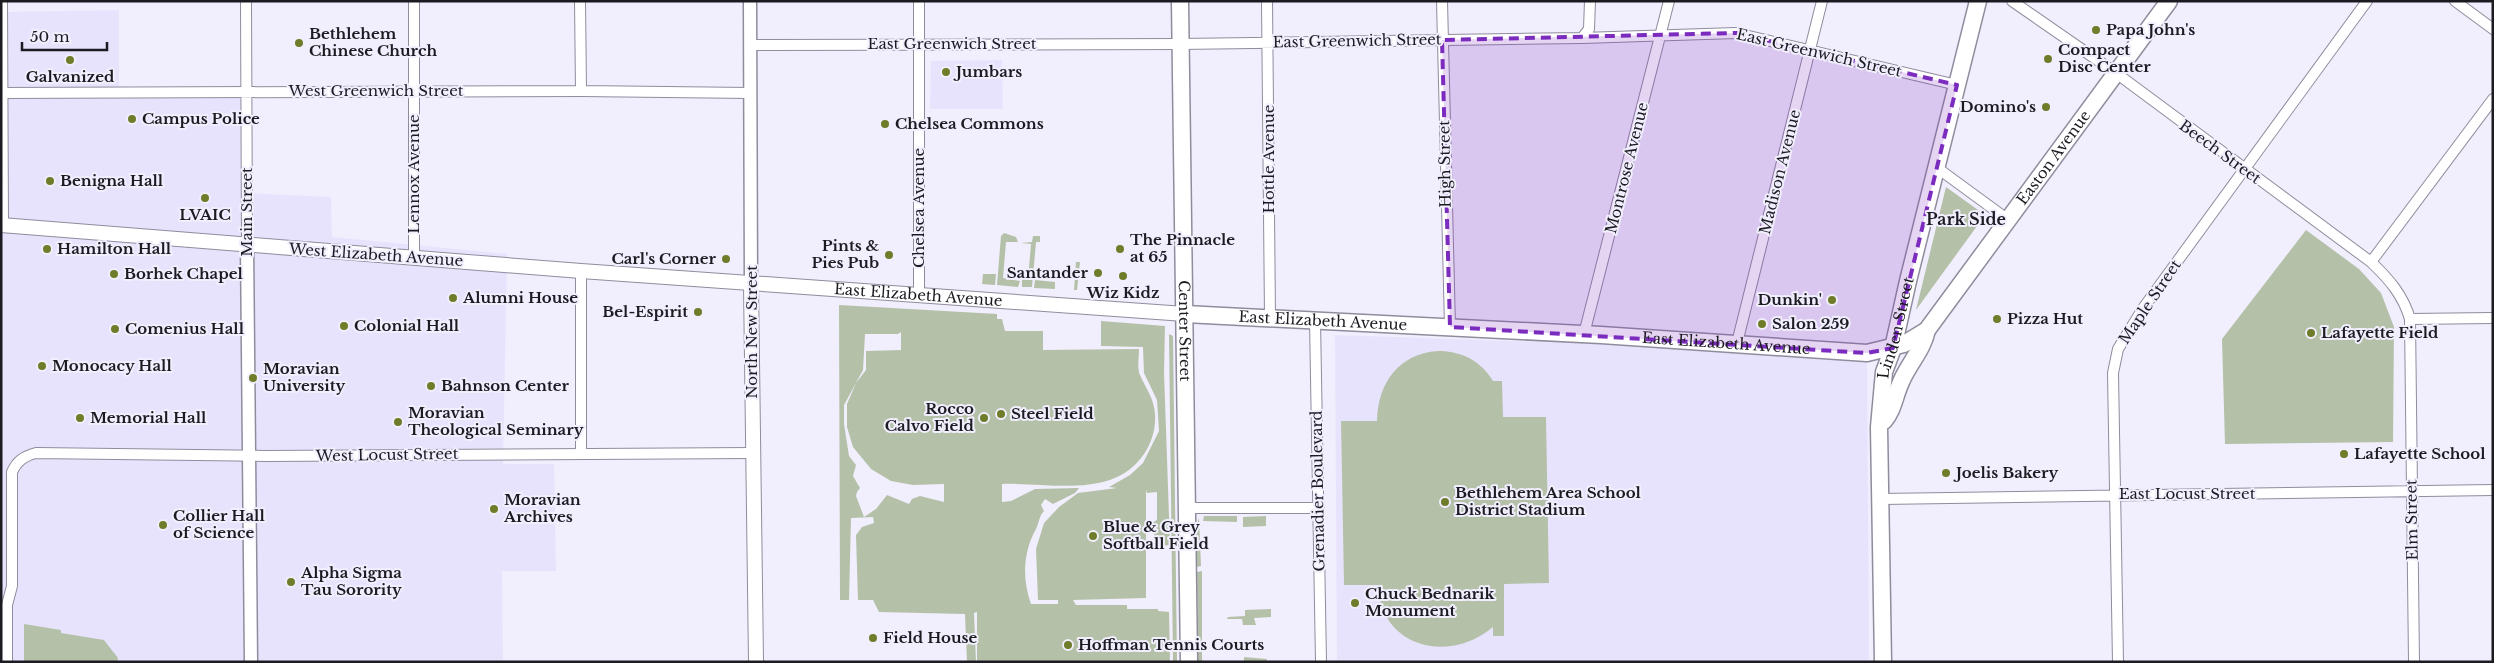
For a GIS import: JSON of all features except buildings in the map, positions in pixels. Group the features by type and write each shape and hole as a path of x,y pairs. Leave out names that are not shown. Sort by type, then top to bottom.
{"main road":[{"name":"Center Street","path":"1180,1 1189,662"},
{"name":"Linden Street","path":"1883,662 1879,427 1884,372 1893,348 1978,1"},
{"name":"Easton Avenue","path":"1893,348 1904,344 1927,330 2168,1"},
{"name":"West Elizabeth Avenue","path":"2,225 751,284"},
{"name":"East Elizabeth Avenue","path":"751,284 1185,314 1450,326 1736,343 1866,354 1893,348"},
{"name":"North New Street","path":"751,284 756,662"},
{"path":"1879,427 1890,415 1903,378 1924,344 1927,330"}],"street":[{"path":"2,1 2,225"},
{"name":"Main Street","path":"246,1 251,662"},
{"name":"Lennox Avenue","path":"414,1 414,258"},
{"path":"580,1 581,91"},
{"name":"North New Street","path":"750,1 751,284"},
{"name":"Chelsea Avenue","path":"919,1 919,295"},
{"name":"Hottle Avenue","path":"1267,1 1270,317"},
{"name":"High Street","path":"1442,1 1450,326"},
{"path":"1582,38 1588,28 1590,1"},
{"name":"Montrose Avenue","path":"1584,334 1669,1"},
{"name":"Madison Avenue","path":"1736,343 1822,1"},
{"name":"Beech Street","path":"2012,1 2116,73 2371,262 2389,279 2406,305 2410,319"},
{"name":"Maple Street","path":"2118,662 2113,372 2118,349 2144,307 2367,1"},
{"path":"2455,1 2493,29"},
{"name":"East Greenwich Street","path":"750,45 1180,44 1582,38 1736,33 1811,49 1957,85"},
{"name":"West Greenwich Street","path":"2,93 414,91 750,93"},
{"path":"2371,262 2493,100"},
{"path":"1936,167 2008,219"},
{"path":"580,271 581,454"},
{"path":"2410,319 2493,318"},
{"name":"Elm Street","path":"2410,319 2414,662"},
{"name":"Grenadier Boulevard","path":"1315,320 1321,662"},
{"name":"West Locust Street","path":"7,662 7,605 12,586 11,482 12,472 21,458 27,455 46,453 248,456 753,453"},
{"name":"East Locust Street","path":"1880,499 2411,493 2493,490"},
{"path":"1187,508 1319,508"}],"highlighted area":[{"path":"1736,33 1957,85 1893,348 1867,353 1450,327 1442,40"}],"shaded area":[{"name":"Moravian University","path":"119,10 119,92 247,92 245,193 331,197 332,237 507,254 503,464 554,464 556,571 502,571 503,662 1,662 2,12"},
{"path":"1002,60 1003,109 930,109 931,61"},
{"path":"1335,335 1867,353 1869,662 1337,662"}],"green space":[{"path":"1946,187 1985,215 1916,310"},
{"name":"Lafayette Field","path":"2306,230 2359,269 2381,293 2394,327 2393,442 2225,444 2222,339"},
{"path":"1004,233 1016,237 1018,242 1006,242 1003,278 1020,281 1018,287 997,285 1001,236"},
{"path":"1033,236 1040,236 1040,242 1036,242 1032,287 1022,287 1022,279 1028,280 1031,244 1021,243 1032,242"},
{"path":"1076,262 1080,262 1077,290 1074,290"},
{"path":"983,274 996,274 995,285 982,284"},
{"path":"1035,280 1055,282 1055,289 1034,288"},
{"path":"839,305 997,314 997,319 1002,319 1005,331 1043,331 1043,350 1139,349 1139,372 1153,403 1155,424 1147,449 1131,468 1115,478 1079,486 1002,484 1002,502 1011,501 1035,489 1079,488 1075,493 1053,504 1045,499 1041,505 1044,511 1026,556 1026,585 1031,604 1058,604 1058,600 1038,600 1036,549 1044,523 1059,507 1078,493 1117,488 1109,487 1130,475 1143,463 1159,431 1157,400 1144,373 1143,347 1101,346 1101,321 1165,326 1164,372 1170,545 1159,546 1155,537 1152,523 1157,520 1157,492 1147,493 1146,490 1146,598 1073,600 1076,605 1127,605 1127,609 1158,609 1158,611 1169,612 1170,662 977,662 977,612 974,613 976,662 967,662 965,614 879,612 873,600 858,600 856,535 862,527 874,523 873,517 851,518 849,600 840,600","holes":["901,332 901,350 866,351 866,370 856,383 847,404 847,427 853,447 871,469 891,481 913,485 944,484 944,502 920,496 912,499 909,504 887,495 876,509 864,517 856,496 860,488 853,476 856,465 849,456 844,424 844,405 863,370 865,334 898,334"]},
{"path":"1169,334 1173,336 1177,662 1173,662"},
{"name":"Bethlehem Area School District Stadium","path":"1447,351 1470,358 1483,368 1493,381 1502,381 1503,417 1546,417 1549,583 1504,584 1504,636 1493,636 1493,627 1476,638 1458,645 1439,647 1421,644 1405,636 1391,624 1382,607 1378,585 1344,585 1341,421 1377,421 1381,394 1393,373 1401,364 1412,358 1424,353"},
{"path":"1204,516 1237,516 1237,522 1203,521"},
{"path":"1266,516 1266,526 1243,527 1243,517"},
{"path":"1199,518 1201,566 1197,567 1197,524"},
{"path":"1202,571 1202,662 1198,662 1197,572"},
{"path":"1271,609 1271,617 1254,618 1256,625 1243,625 1242,619 1227,619 1228,617 1245,616 1245,610"},
{"path":"24,624 61,630 61,633 104,640 118,658 117,662 24,662"},
{"path":"1244,657 1267,659 1266,662 1240,662 1244,661"}],"place":[{"name":"Papa John's","path":"2096,30"},
{"name":"Bethlehem Chinese Church","path":"299,43"},
{"name":"Compact Disc Center","path":"2048,59"},
{"name":"Galvanized","path":"70,60"},
{"name":"Jumbars","path":"946,72"},
{"name":"Domino's","path":"2046,107"},
{"name":"Campus Police","path":"132,119"},
{"name":"Chelsea Commons","path":"885,124"},
{"name":"Benigna Hall","path":"50,181"},
{"name":"LVAIC","path":"205,198"},
{"name":"Hamilton Hall","path":"47,249"},
{"name":"The Pinnacle at 65","path":"1120,249"},
{"name":"Pints & Pies Pub","path":"889,255"},
{"name":"Carl's Corner","path":"726,259"},
{"name":"Santander","path":"1098,273"},
{"name":"Borhek Chapel","path":"114,274"},
{"name":"Wiz Kidz","path":"1123,276"},
{"name":"Alumni House","path":"453,298"},
{"name":"Dunkin'","path":"1832,300"},
{"name":"Bel-Espirit","path":"698,312"},
{"name":"Pizza Hut","path":"1997,319"},
{"name":"Salon 259","path":"1762,324"},
{"name":"Colonial Hall","path":"344,326"},
{"name":"Comenius Hall","path":"115,329"},
{"name":"Lafayette Field","path":"2311,333"},
{"name":"Monocacy Hall","path":"42,366"},
{"name":"Moravian University","path":"253,378"},
{"name":"Bahnson Center","path":"431,386"},
{"name":"Steel Field","path":"1001,414"},
{"name":"Memorial Hall","path":"80,418"},
{"name":"Rocco Calvo Field","path":"984,418"},
{"name":"Moravian Theological Seminary","path":"398,422"},
{"name":"Lafayette School","path":"2344,454"},
{"name":"Joelis Bakery","path":"1946,473"},
{"name":"Bethlehem Area School District Stadium","path":"1445,502"},
{"name":"Moravian Archives","path":"494,509"},
{"name":"Collier Hall of Science","path":"163,525"},
{"name":"Blue & Grey Softball Field","path":"1093,536"},
{"name":"Alpha Sigma Tau Sorority","path":"291,582"},
{"name":"Chuck Bednarik Monument","path":"1355,603"},
{"name":"Field House","path":"873,638"},
{"name":"Hoffman Tennis Courts","path":"1068,645"}],"district":[{"name":"Park Side","path":"1966,219"}]}
